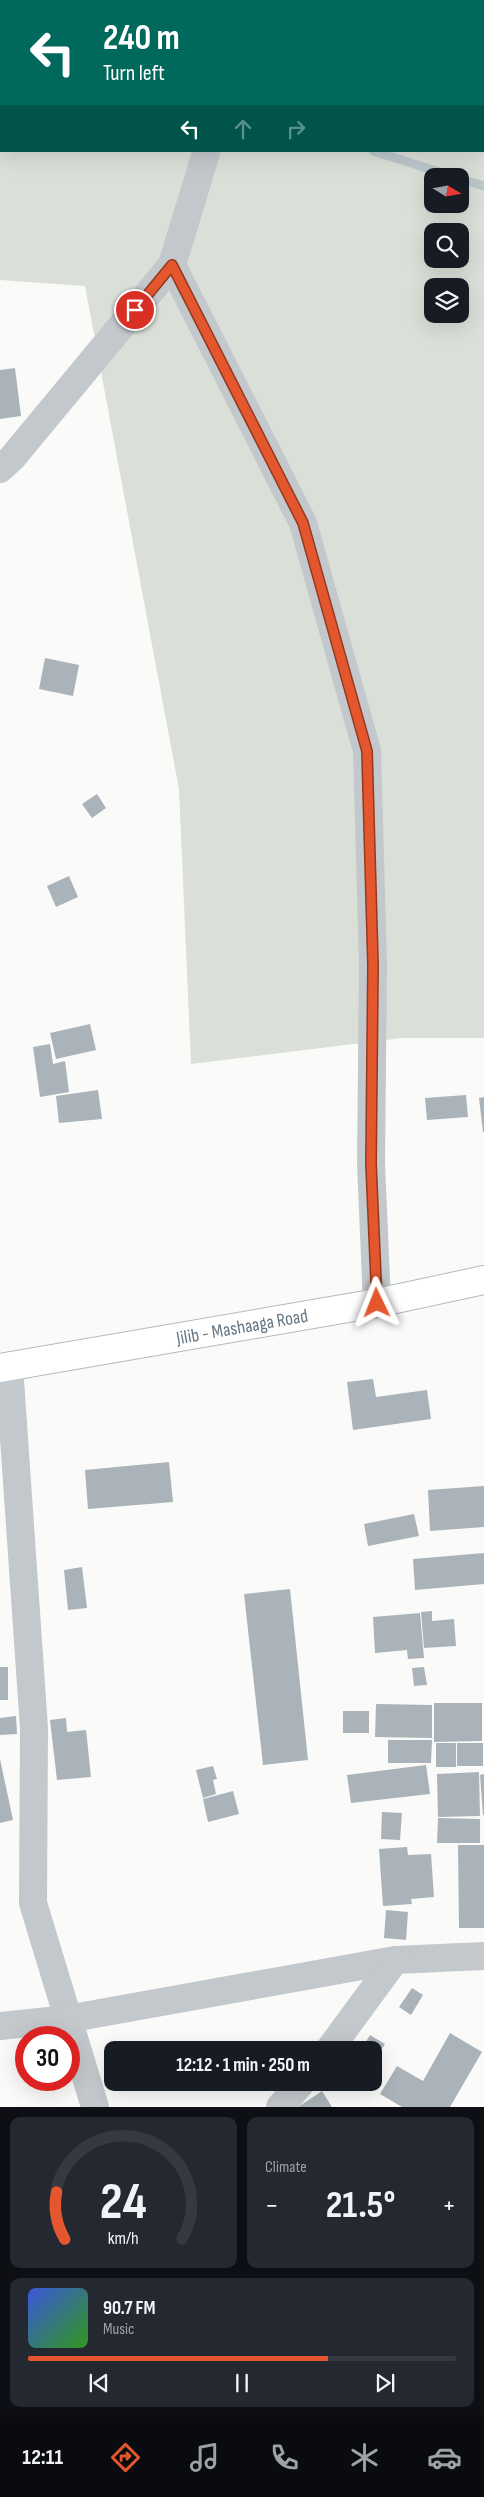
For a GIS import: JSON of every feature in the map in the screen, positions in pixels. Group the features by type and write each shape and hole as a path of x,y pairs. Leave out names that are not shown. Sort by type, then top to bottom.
{"main road":[{"name":"Jilib - Mashaaga Road","path":"4,1367 377,1303 484,1280"}],"street":[{"path":"0,469 12,458 172,265 206,153"},
{"path":"172,265 303,523 367,751 373,965 371,1164 377,1303"},
{"path":"4,1367 34,1728 33,1903 95,2107"},
{"path":"0,2026 67,2019 395,1960 484,1956"},
{"path":"336,2041 395,1960"},
{"path":"280,2107 294,2091"}],"shaded area":[{"path":"0,152 484,152 484,1038 402,1038 191,1064 179,789 85,286 0,280"}],"building":[{"path":"15,368 21,416 0,419 0,370"},
{"path":"45,658 79,665 73,696 39,689"},
{"path":"97,794 106,808 92,818 82,804"},
{"path":"69,876 78,897 56,907 47,886"},
{"path":"90,1024 96,1050 56,1059 50,1033"},
{"path":"50,1044 53,1064 65,1061 69,1092 40,1097 33,1047"},
{"path":"98,1090 102,1119 59,1123 56,1096"},
{"path":"466,1095 468,1117 427,1120 425,1098"},
{"path":"484,1097 484,1132 483,1132 479,1098"},
{"path":"373,1379 376,1397 427,1390 431,1419 353,1430 347,1382"},
{"path":"169,1462 173,1502 88,1509 85,1470"},
{"path":"484,1486 484,1527 430,1531 428,1490"},
{"path":"414,1514 419,1536 368,1546 364,1524"},
{"path":"484,1553 484,1584 415,1590 413,1559"},
{"path":"82,1567 87,1608 68,1610 64,1570"},
{"path":"290,1589 308,1760 263,1765 244,1594"},
{"path":"432,1611 432,1621 454,1619 456,1646 424,1648 421,1612"},
{"path":"420,1613 424,1658 408,1659 407,1650 375,1653 373,1617"},
{"path":"0,1667 8,1667 8,1700 0,1700"},
{"path":"424,1667 427,1685 414,1686 412,1668"},
{"path":"434,1703 482,1703 482,1741 434,1742"},
{"path":"376,1704 432,1705 432,1738 375,1737"},
{"path":"343,1711 369,1711 369,1733 343,1733"},
{"path":"16,1716 17,1734 0,1735 0,1718"},
{"path":"66,1718 67,1732 86,1730 91,1777 57,1780 50,1720"},
{"path":"388,1740 432,1740 431,1763 388,1763"},
{"path":"436,1743 456,1743 456,1767 436,1767"},
{"path":"457,1743 483,1743 483,1766 457,1766"},
{"path":"0,1759 13,1820 0,1823"},
{"path":"426,1765 430,1794 351,1803 347,1775"},
{"path":"213,1766 217,1779 213,1780 216,1794 203,1798 196,1770"},
{"path":"479,1772 480,1816 438,1817 437,1774"},
{"path":"484,1774 484,1815 483,1815 480,1775"},
{"path":"233,1791 239,1814 208,1822 203,1799"},
{"path":"382,1812 402,1813 400,1840 381,1839"},
{"path":"438,1818 480,1819 480,1843 437,1843"},
{"path":"458,1845 484,1845 484,1928 459,1928"},
{"path":"407,1847 408,1855 431,1854 434,1897 411,1899 412,1904 383,1906 379,1849"},
{"path":"386,1910 408,1912 406,1940 384,1938"},
{"path":"412,1988 423,1995 411,2015 399,2007"},
{"path":"450,2033 482,2052 450,2107 402,2107 380,2094 397,2066 423,2081"},
{"path":"370,2035 380,2041 366,2041"},
{"path":"322,2091 332,2107 298,2107"}],"waterway":[{"path":"376,152 427,168"},
{"path":"469,182 484,186"}],"route":[{"path":"135,310 172,265 303,523 367,751 373,965 371,1164 377,1303"}]}
